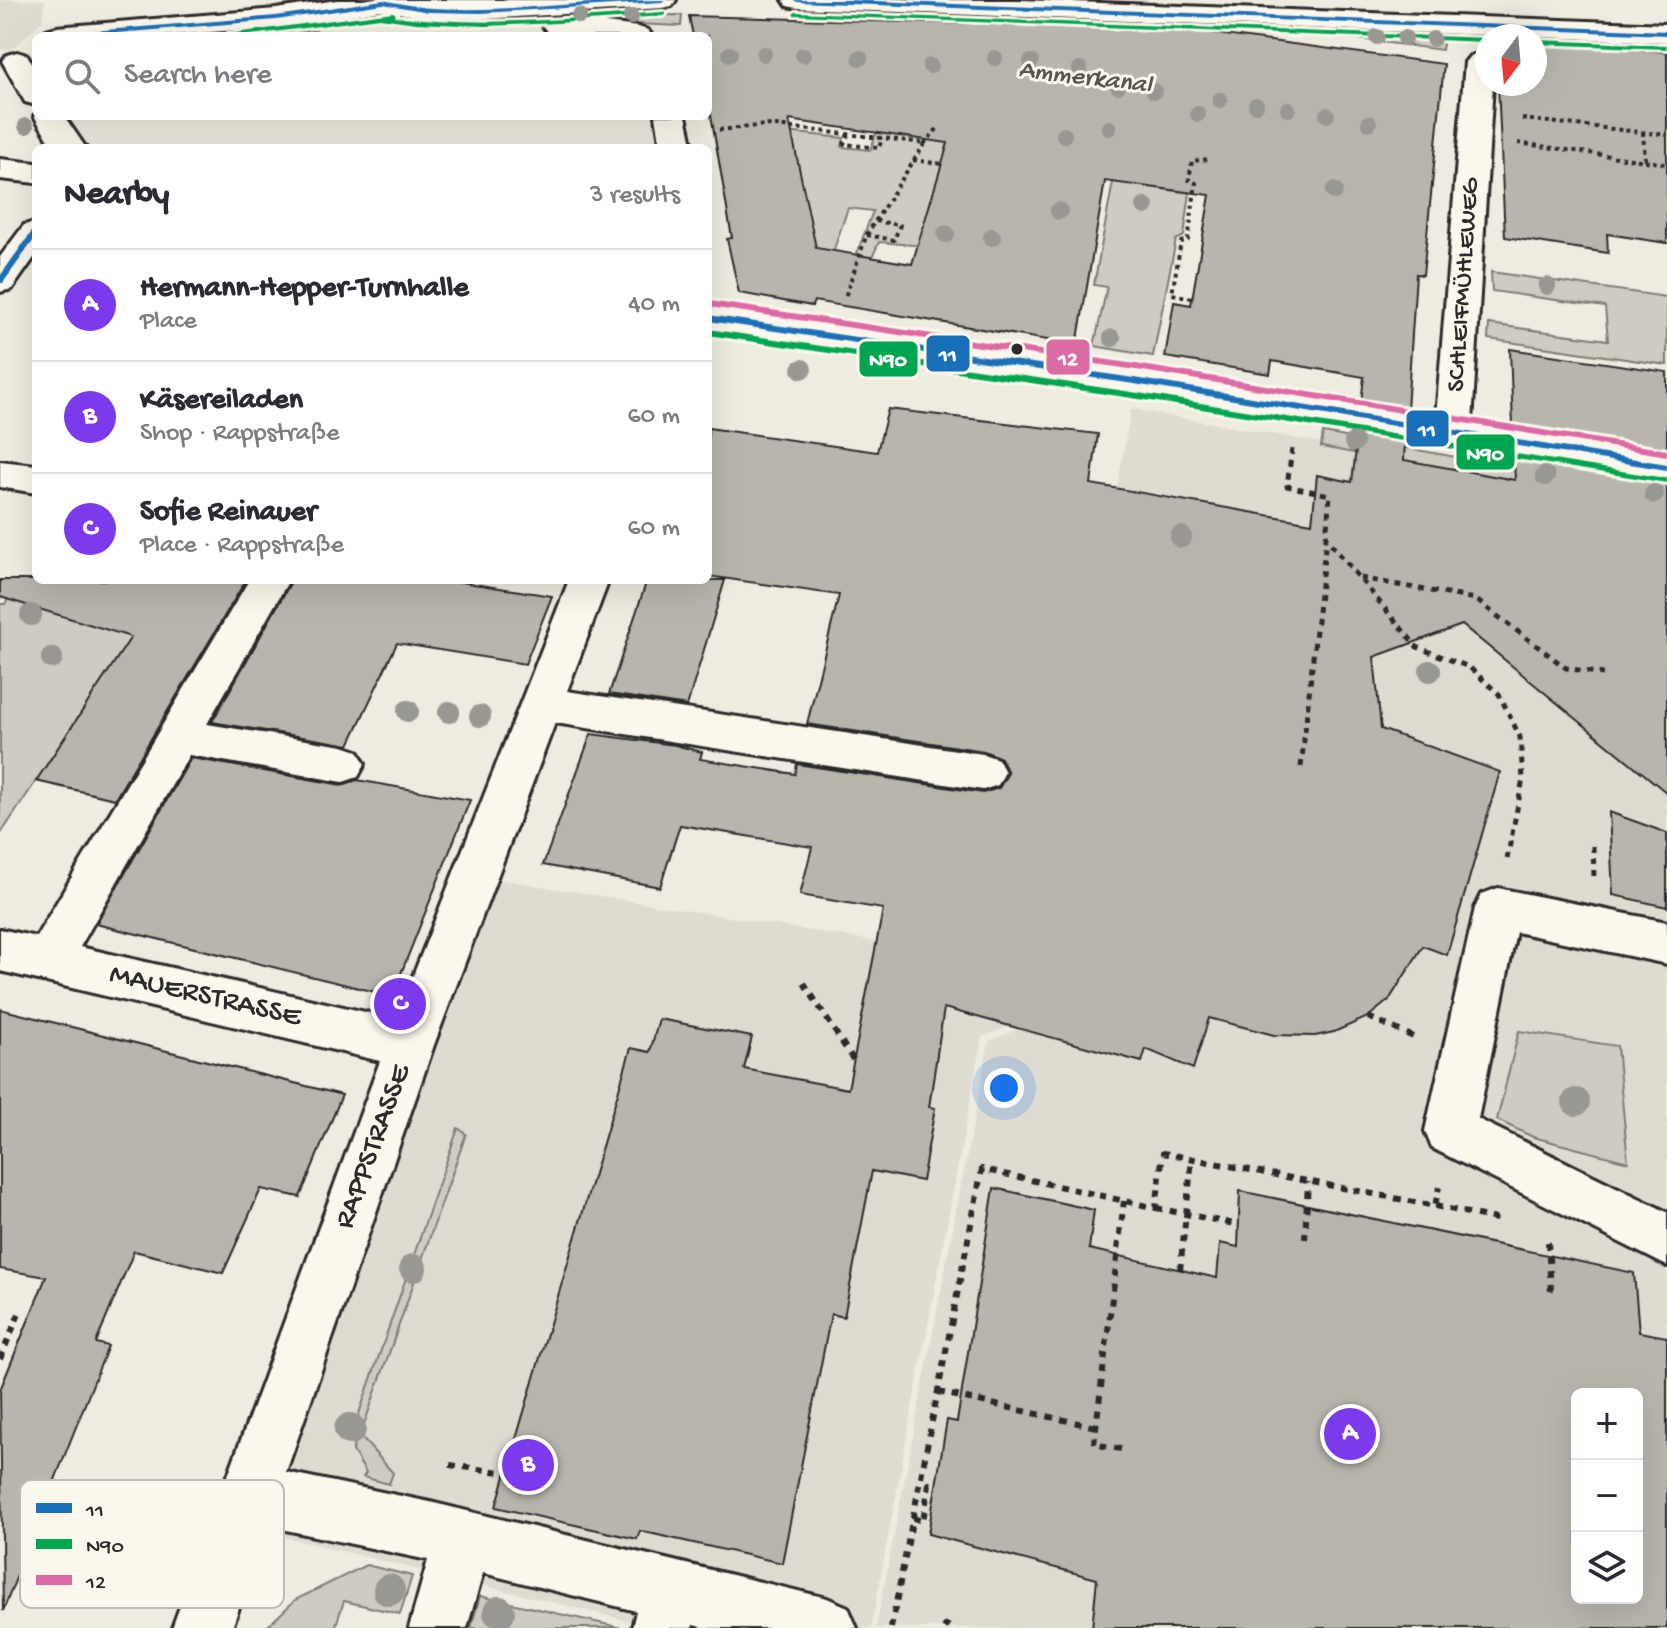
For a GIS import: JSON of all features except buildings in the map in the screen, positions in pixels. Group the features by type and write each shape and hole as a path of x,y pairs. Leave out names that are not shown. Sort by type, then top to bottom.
{"street":[{"path":"92,32 276,18 387,1 413,8 481,11 662,0"},
{"path":"797,0 1667,33"},
{"path":"481,11 602,32"},
{"path":"18,56 32,87"},
{"name":"SCHLEIFMÜHLEWEG","path":"1453,433 1478,96"},
{"path":"52,120 67,144"},
{"path":"672,120 676,144"},
{"path":"0,169 32,173"},
{"path":"0,281 32,237"},
{"name":"SCHLEIFMÜHLEWEG","path":"712,319 1667,467"},
{"path":"0,474 32,478"},
{"path":"47,961 267,584"},
{"name":"RAPPSTRASSE","path":"253,1480 410,1045 587,584"},
{"path":"541,704 983,772"},
{"path":"178,736 343,764"},
{"path":"1667,943 1498,908 1450,1131 1667,1240"},
{"name":"MAUERSTRASSE","path":"0,950 410,1045"},
{"path":"284,1499 463,1540 666,1609 827,1628"},
{"path":"438,1625 463,1540"},
{"name":"RAPPSTRASSE","path":"202,1628 209,1608"}],"path":[{"path":"725,129 760,123 924,144"},
{"path":"810,130 811,124"},
{"path":"1477,125 1667,135"},
{"name":"SCHLEIFMÜHLEWEG","path":"1477,125 1667,164"},
{"path":"831,336 867,235 912,160 938,128"},
{"path":"1643,132 1645,160"},
{"path":"848,134 844,144 879,148 882,138"},
{"path":"1192,298 1172,294 1181,242 1188,240 1196,183 1189,180 1192,161 1209,159"},
{"path":"912,160 942,164"},
{"path":"867,235 894,240 900,225 875,221"},
{"path":"1291,456 1287,486 1330,495 1301,767"},
{"path":"1326,538 1417,647 1469,667 1499,694 1520,737 1523,779 1498,908"},
{"path":"1359,578 1475,599 1566,668 1603,674"},
{"path":"804,983 854,1061"},
{"path":"1156,1208 1163,1153 1435,1206 1450,1131"},
{"path":"1180,1270 1192,1159"},
{"path":"891,1628 982,1169 1239,1225"},
{"path":"1305,1239 1308,1182"},
{"path":"1121,1449 1094,1444 1124,1201"},
{"path":"1547,1229 1551,1291"},
{"path":"0,1359 21,1309"},
{"path":"938,1392 1096,1427"},
{"path":"450,1465 507,1473"},
{"path":"913,1518 923,1521 929,1484 936,1486"},
{"path":"944,1628 946,1625 952,1628"}],"shaded area":[{"path":"0,0 45,0 42,21 12,49 0,50"},
{"path":"682,15 681,26 586,22 557,16"},
{"path":"269,29 333,32 224,32"},
{"path":"1326,35 1444,37 1442,50"},
{"path":"879,127 1306,204 1105,180 1093,236 948,248 879,242 871,260 855,258 873,211 848,208 831,258 804,254 766,130 844,138 842,147 870,150"},
{"path":"1113,182 1190,193 1184,236 1176,240 1153,356 1094,346 1107,287 1094,285"},
{"path":"1491,272 1667,297 1667,365 1488,339 1489,324 1608,340 1605,307 1492,291"},
{"path":"1131,409 1667,504 1667,1628 876,1628 989,1041 1021,1028"},
{"path":"1323,433 1667,495 1667,510 1321,447"},
{"path":"18,583 141,624 0,835 0,604 5,604"},
{"path":"480,876 1024,966 1013,1025 982,1037 871,1628 658,1628 284,1537 284,1480 260,1480"},
{"path":"1519,1031 1617,1046 1628,1162 1533,1137 1497,1120"},
{"path":"458,1128 466,1134 360,1436 393,1473 389,1484 363,1477 366,1473 353,1451 355,1425"},
{"path":"366,1565 412,1576 400,1614 344,1601 335,1628 266,1628 295,1600"},
{"path":"480,1596 622,1628 471,1628"}],"transit line":[{"name":"11","path":"105,32 276,18 383,2 429,10 481,11 662,0"},
{"name":"11","path":"797,0 1667,33"},
{"name":"N90","path":"258,32 393,14"},
{"name":"N90","path":"381,16 486,24 663,14"},
{"name":"N90","path":"796,14 1475,40"},
{"name":"N90","path":"1547,42 1666,47"},
{"name":"11","path":"0,281 32,237"},
{"name":"12","path":"712,304 1136,367 1667,453"},
{"name":"11","path":"712,319 1134,381 1667,467"},
{"name":"N90","path":"712,333 1132,395 1665,481"}],"place":[{"name":"Sofie Reinauer","path":"400,1004"},
{"name":"Hermann-Hepper-Turnhalle","path":"1350,1434"},
{"name":"Käsereiladen","path":"528,1465"}],"water label":[{"name":"Ammerkanal","path":"1085,79"}]}
